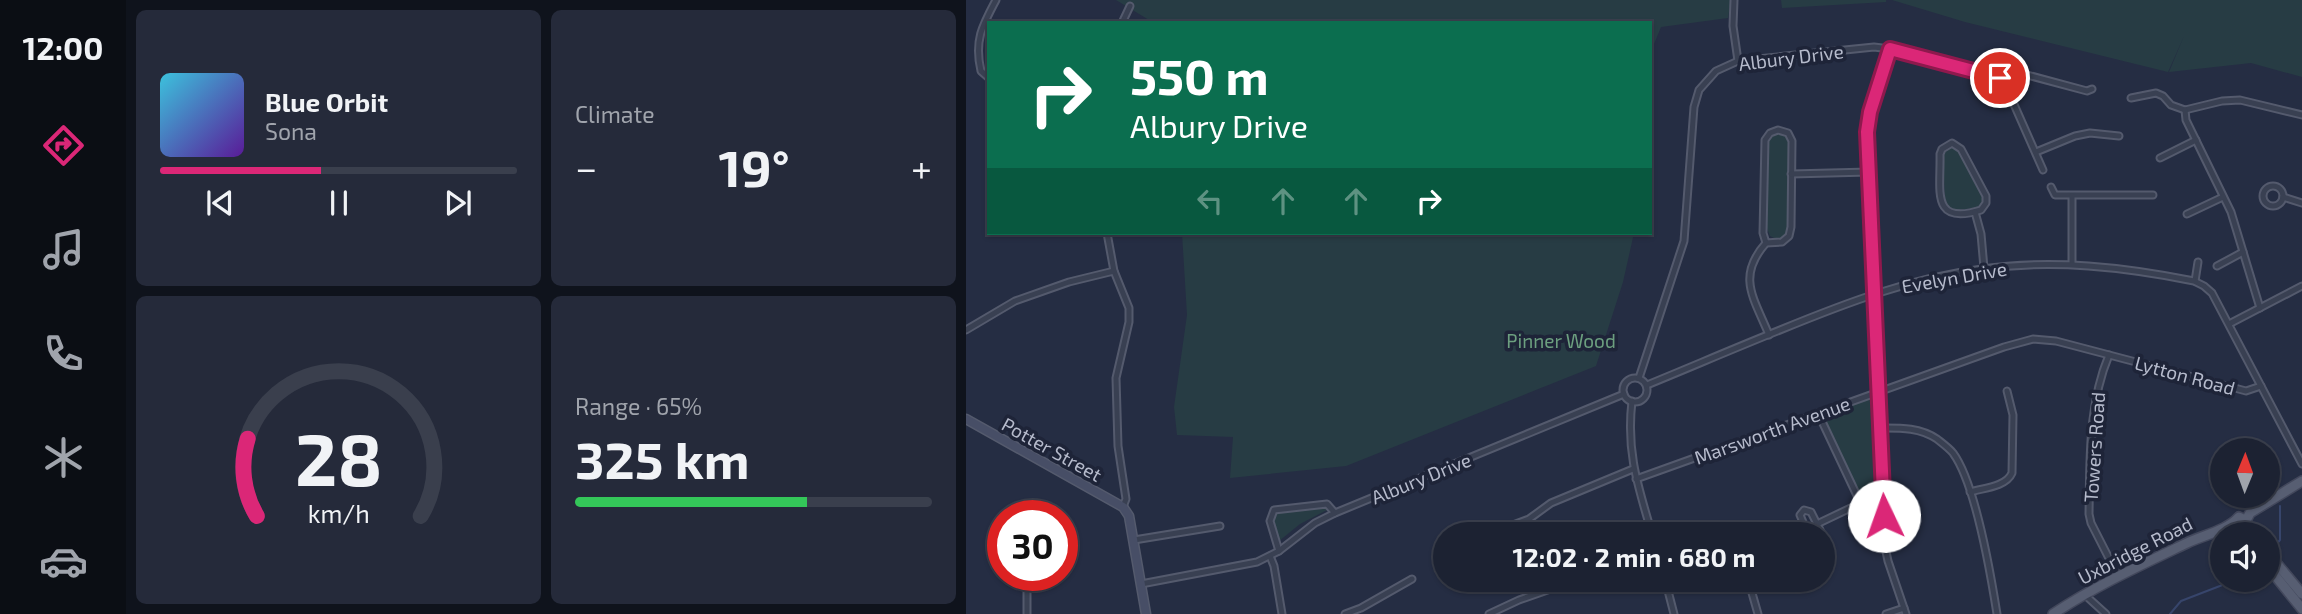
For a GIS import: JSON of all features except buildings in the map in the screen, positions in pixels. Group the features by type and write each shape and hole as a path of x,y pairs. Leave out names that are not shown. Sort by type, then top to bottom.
{"main road":[{"name":"Uxbridge Road","path":"2244,522 2250,513 2302,481"},
{"name":"Uxbridge Road","path":"2053,614 2118,576 2210,534"},
{"path":"2280,567 2302,594"},
{"path":"2280,581 2302,608"}],"street":[{"path":"987,76 981,71 978,41 983,24 996,0"},
{"path":"1734,0 1733,26 1738,61"},
{"path":"1123,21 1130,6"},
{"name":"Albury Drive","path":"1639,378 1684,241 1694,107 1699,90 1716,71 1738,61 1874,47 2000,78 2016,72 2087,91 2092,89"},
{"path":"1886,614 1905,611 1885,547 1867,132 1870,112 1890,49"},
{"path":"2000,78 2005,83 2043,170"},
{"path":"2131,97 2156,93 2171,105 2185,110 2222,101 2240,100 2302,115"},
{"path":"2185,110 2186,120 2231,212 2260,308"},
{"path":"1766,243 1763,233 1765,140 1770,133 1778,130 1788,133 1792,141 1789,236 1782,242 1766,243 1755,256 1749,272 1750,289 1769,335"},
{"path":"2036,152 2074,136 2090,133 2119,136"},
{"path":"2160,158 2196,140"},
{"path":"1952,143 1961,149 1986,196 1986,203 1981,210 1975,212 1953,215 1946,212 1942,204 1940,154 1946,145 1952,143"},
{"path":"1791,174 1869,172"},
{"path":"2273,186 2280,189 2283,197 2280,204 2272,207 2265,203 2262,196 2265,188 2273,186"},
{"path":"2051,187 2055,195 2153,195"},
{"path":"2072,196 2072,264"},
{"path":"2187,214 2223,197"},
{"path":"2283,197 2302,203"},
{"path":"1975,212 1981,234 1984,268"},
{"path":"1107,235 1114,271 1129,308 1129,322 1116,378 1115,411 1126,499 1123,507 1129,516 1146,614"},
{"path":"2217,266 2244,252"},
{"path":"2197,262 2195,281 2212,293 2302,464"},
{"name":"Evelyn Drive","path":"1647,385 1874,293 1944,275 1984,268 2072,264 2128,269 2195,281"},
{"path":"966,330 1015,301 1069,282 1114,271"},
{"path":"2229,324 2302,286"},
{"name":"Marsworth Avenue","path":"1636,479 2022,341 2056,341 2109,355"},
{"name":"Lytton Road","path":"2109,355 2246,391 2261,386"},
{"name":"Towers Road","path":"2109,355 2101,374 2093,422 2090,514 2091,523 2118,576"},
{"path":"1631,378 1639,378 1647,385 1645,397 1632,401 1624,394 1625,383 1631,378"},
{"path":"1970,492 2010,479 2013,415 2007,391"},
{"name":"Albury Drive","path":"1141,584 1240,566 1270,556 1315,523 1335,513 1624,394"},
{"path":"1632,401 1630,447 1633,469 1649,522"},
{"path":"1818,413 1868,520 1885,547"},
{"name":"Potter Street","path":"966,419 1123,507"},
{"path":"1880,428 1908,428 1922,432 1936,438 1952,452 1963,470 1970,492 1997,614"},
{"path":"1521,522 1552,503 1633,469"},
{"path":"1821,522 1861,503"},
{"path":"1279,551 1270,521 1274,510 1327,505 1335,513"},
{"path":"1803,522 1800,515 1804,510 1811,512 1816,522"},
{"path":"1868,520 1884,516"},
{"path":"1134,540 1220,526"},
{"path":"1270,556 1282,614"},
{"path":"1345,614 1412,579"},
{"path":"1027,591 1027,614"},
{"path":"1489,614 1542,592"},
{"path":"1668,592 1674,614"},
{"path":"1752,592 1758,614"},
{"path":"2085,594 2106,614"}],"green space":[{"path":"1116,0 1731,0 1728,18 1661,27 1652,49 1652,21 1151,21"},
{"path":"1781,0 1886,0 1886,2 1782,8"},
{"path":"1892,0 2302,0 2302,77 2251,63 2169,72 2184,36 2168,72 1965,22"},
{"path":"1778,132 1786,135 1789,141 1788,231 1778,240 1770,236 1766,226 1767,141 1771,135"},
{"path":"1948,146 1958,149 1984,198 1980,207 1953,211 1945,206 1943,153"},
{"name":"Pinner Wood","path":"1182,235 1634,235 1623,282 1596,366 1346,466 1230,478 1233,437 1177,435 1174,407 1187,315"},
{"path":"1878,392 1885,547 1877,538 1818,413"},
{"path":"1327,510 1300,524 1279,541 1271,519 1272,514 1277,511"}],"waterway":[{"path":"2280,508 2280,522"},
{"path":"2170,614 2181,601 2210,590"}],"route":[{"path":"1884,516 1867,132 1870,112 1890,49 2000,78"}]}
